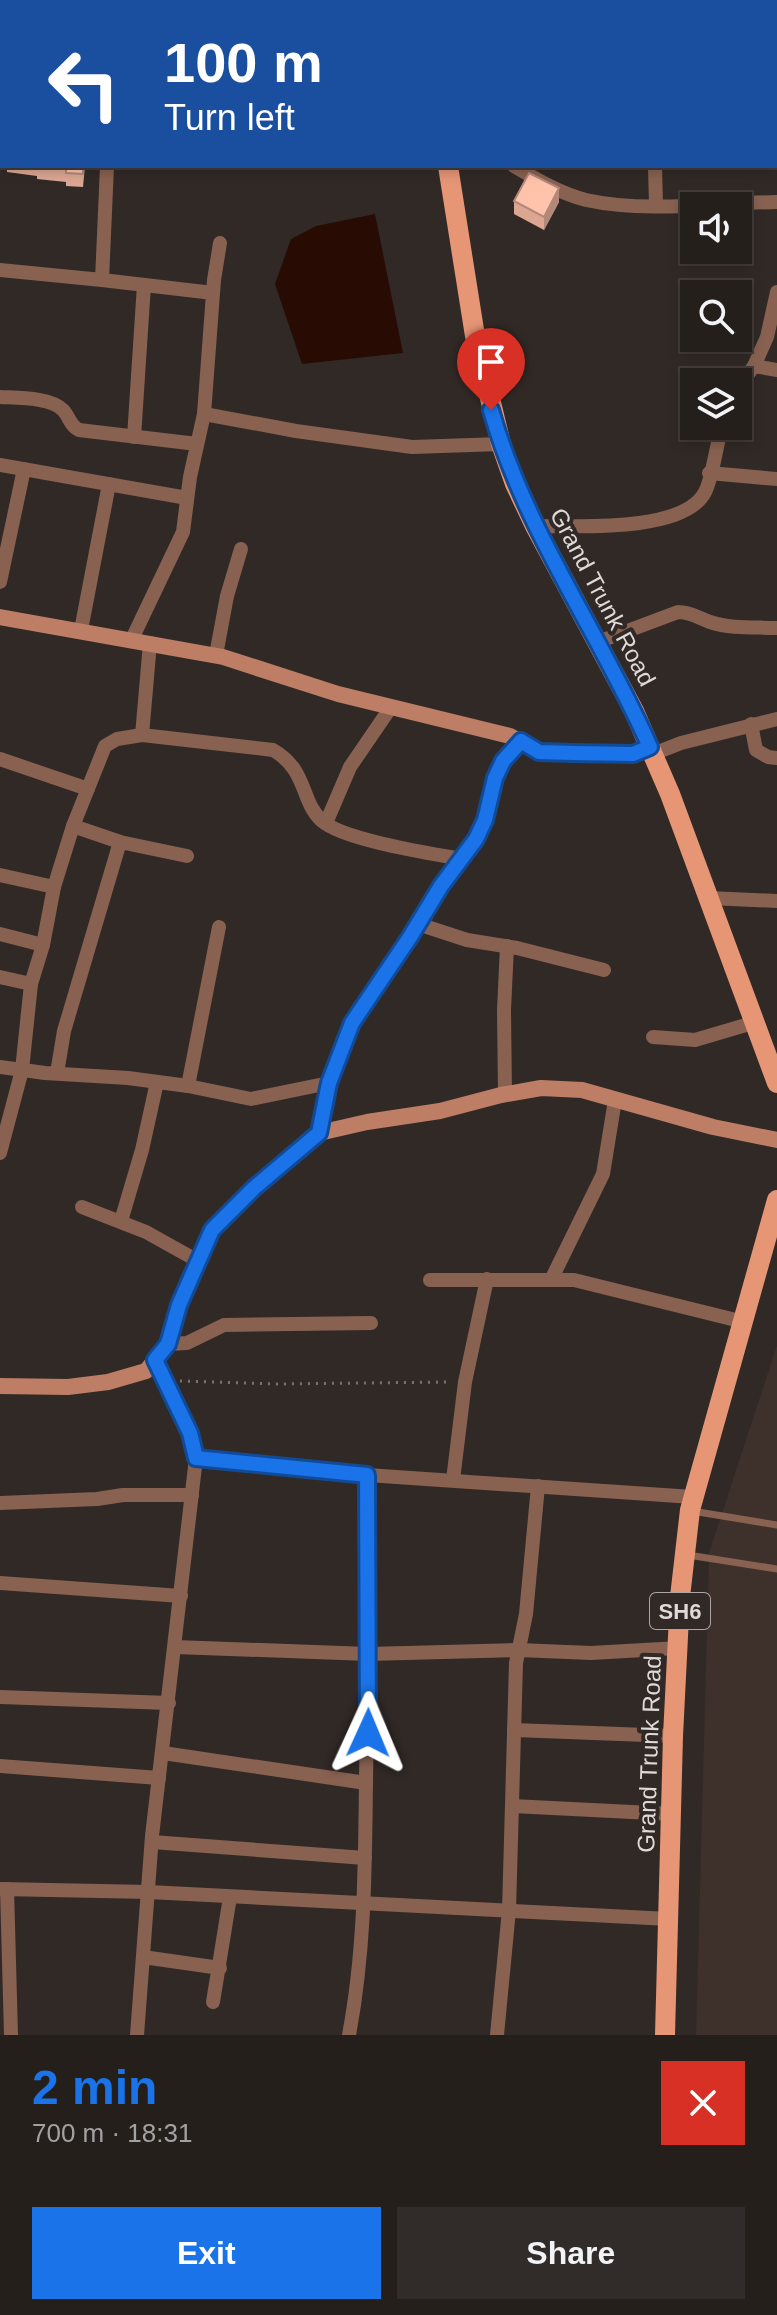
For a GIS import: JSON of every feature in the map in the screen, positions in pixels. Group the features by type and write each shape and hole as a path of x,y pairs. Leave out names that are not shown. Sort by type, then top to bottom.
{"main road":[{"name":"Grand Trunk Road","path":"448,168 475,336 501,444 515,484 651,750 777,1083"},
{"name":"Grand Trunk Road","path":"665,2035 673,1736 685,1554 692,1504 777,1200"}],"street":[{"path":"102,280 107,168"},
{"path":"523,168 583,200 627,206 777,202"},
{"path":"655,168 656,205"},
{"path":"132,639 183,532 204,414 220,243"},
{"path":"0,270 213,293"},
{"path":"134,437 144,285"},
{"path":"752,369 767,337 776,302"},
{"path":"754,366 777,370"},
{"path":"0,397 60,407 73,427 79,430 197,444"},
{"path":"204,414 412,447 501,444"},
{"path":"535,526 654,521 690,509 705,492 718,440"},
{"path":"0,465 187,498"},
{"path":"0,582 24,469"},
{"path":"709,473 777,479"},
{"path":"81,630 109,484"},
{"path":"216,655 227,596 241,549"},
{"path":"598,642 678,612 690,612 710,622 732,626 777,628"},
{"path":"0,617 216,655 338,694 510,736 539,752 633,754 777,719"},
{"path":"142,735 150,643"},
{"path":"326,823 350,767 391,707"},
{"path":"751,724 756,750 777,758"},
{"path":"0,1153 4,1118 22,1070 31,984 43,945 54,887 73,826 105,746 117,739 142,735 273,750 294,766 314,809 326,823 352,835 461,859"},
{"path":"319,1133 329,1083 352,1023 485,820 495,778 503,761 521,741"},
{"path":"0,759 88,789"},
{"path":"73,826 120,842 187,856"},
{"path":"57,1073 64,1031 120,842"},
{"path":"0,875 54,887"},
{"path":"709,898 777,901"},
{"path":"418,924 467,940 507,946 604,970"},
{"path":"188,1086 219,927"},
{"path":"0,934 43,945"},
{"path":"505,1094 507,946"},
{"path":"0,977 31,984"},
{"path":"653,1037 695,1040 756,1022"},
{"path":"0,1067 157,1082 251,1099 329,1083"},
{"path":"121,1221 142,1150 157,1082"},
{"path":"0,1386 68,1387 108,1382 146,1371 168,1344 179,1305 212,1230 254,1188 319,1133 440,1111 541,1088 582,1090 713,1127 777,1140"},
{"path":"552,1278 603,1174 615,1100"},
{"path":"82,1207 146,1232 198,1261"},
{"path":"430,1280 552,1278 618,1290 744,1322"},
{"path":"453,1480 465,1382 487,1279"},
{"path":"168,1344 187,1343 224,1325 371,1323"},
{"path":"137,2035 152,1842 196,1458 190,1433 155,1360"},
{"path":"196,1458 367,1475 538,1486 692,1504"},
{"path":"349,2035 359,1983 365,1904 367,1475"},
{"path":"497,2035 509,1910 518,1650 526,1614 538,1486"},
{"path":"0,1503 123,1495 192,1495"},
{"path":"0,1583 181,1596"},
{"path":"175,1647 368,1654 518,1650 591,1653 679,1648"},
{"path":"0,1697 169,1703"},
{"path":"514,1730 673,1736"},
{"path":"163,1753 366,1783"},
{"path":"0,1766 159,1778"},
{"path":"512,1806 672,1814"},
{"path":"152,1842 365,1858"},
{"path":"11,2035 3,1889 149,1892 669,1919"},
{"path":"213,2002 230,1897"},
{"path":"143,1957 220,1968"}],"lane":[{"path":"692,1504 777,1525"},
{"path":"685,1554 777,1569"}],"path":[{"path":"164,1380 277,1384 465,1382"}],"shaded area":[{"path":"375,214 403,353 302,364 275,284 291,239 316,226"},
{"path":"777,1345 777,2035 696,2035 709,1553"}],"building":[{"path":"58,168 83,168 83,174 66,173 66,169"},
{"path":"529,173 559,188 544,217 514,201"}],"route":[{"path":"368,1733 367,1475 196,1458 190,1433 155,1360 168,1344 179,1305 212,1230 254,1188 319,1133 329,1083 352,1023 441,886 476,839 503,761 521,741 539,752 633,754 650,747 515,484 491,410"}]}
